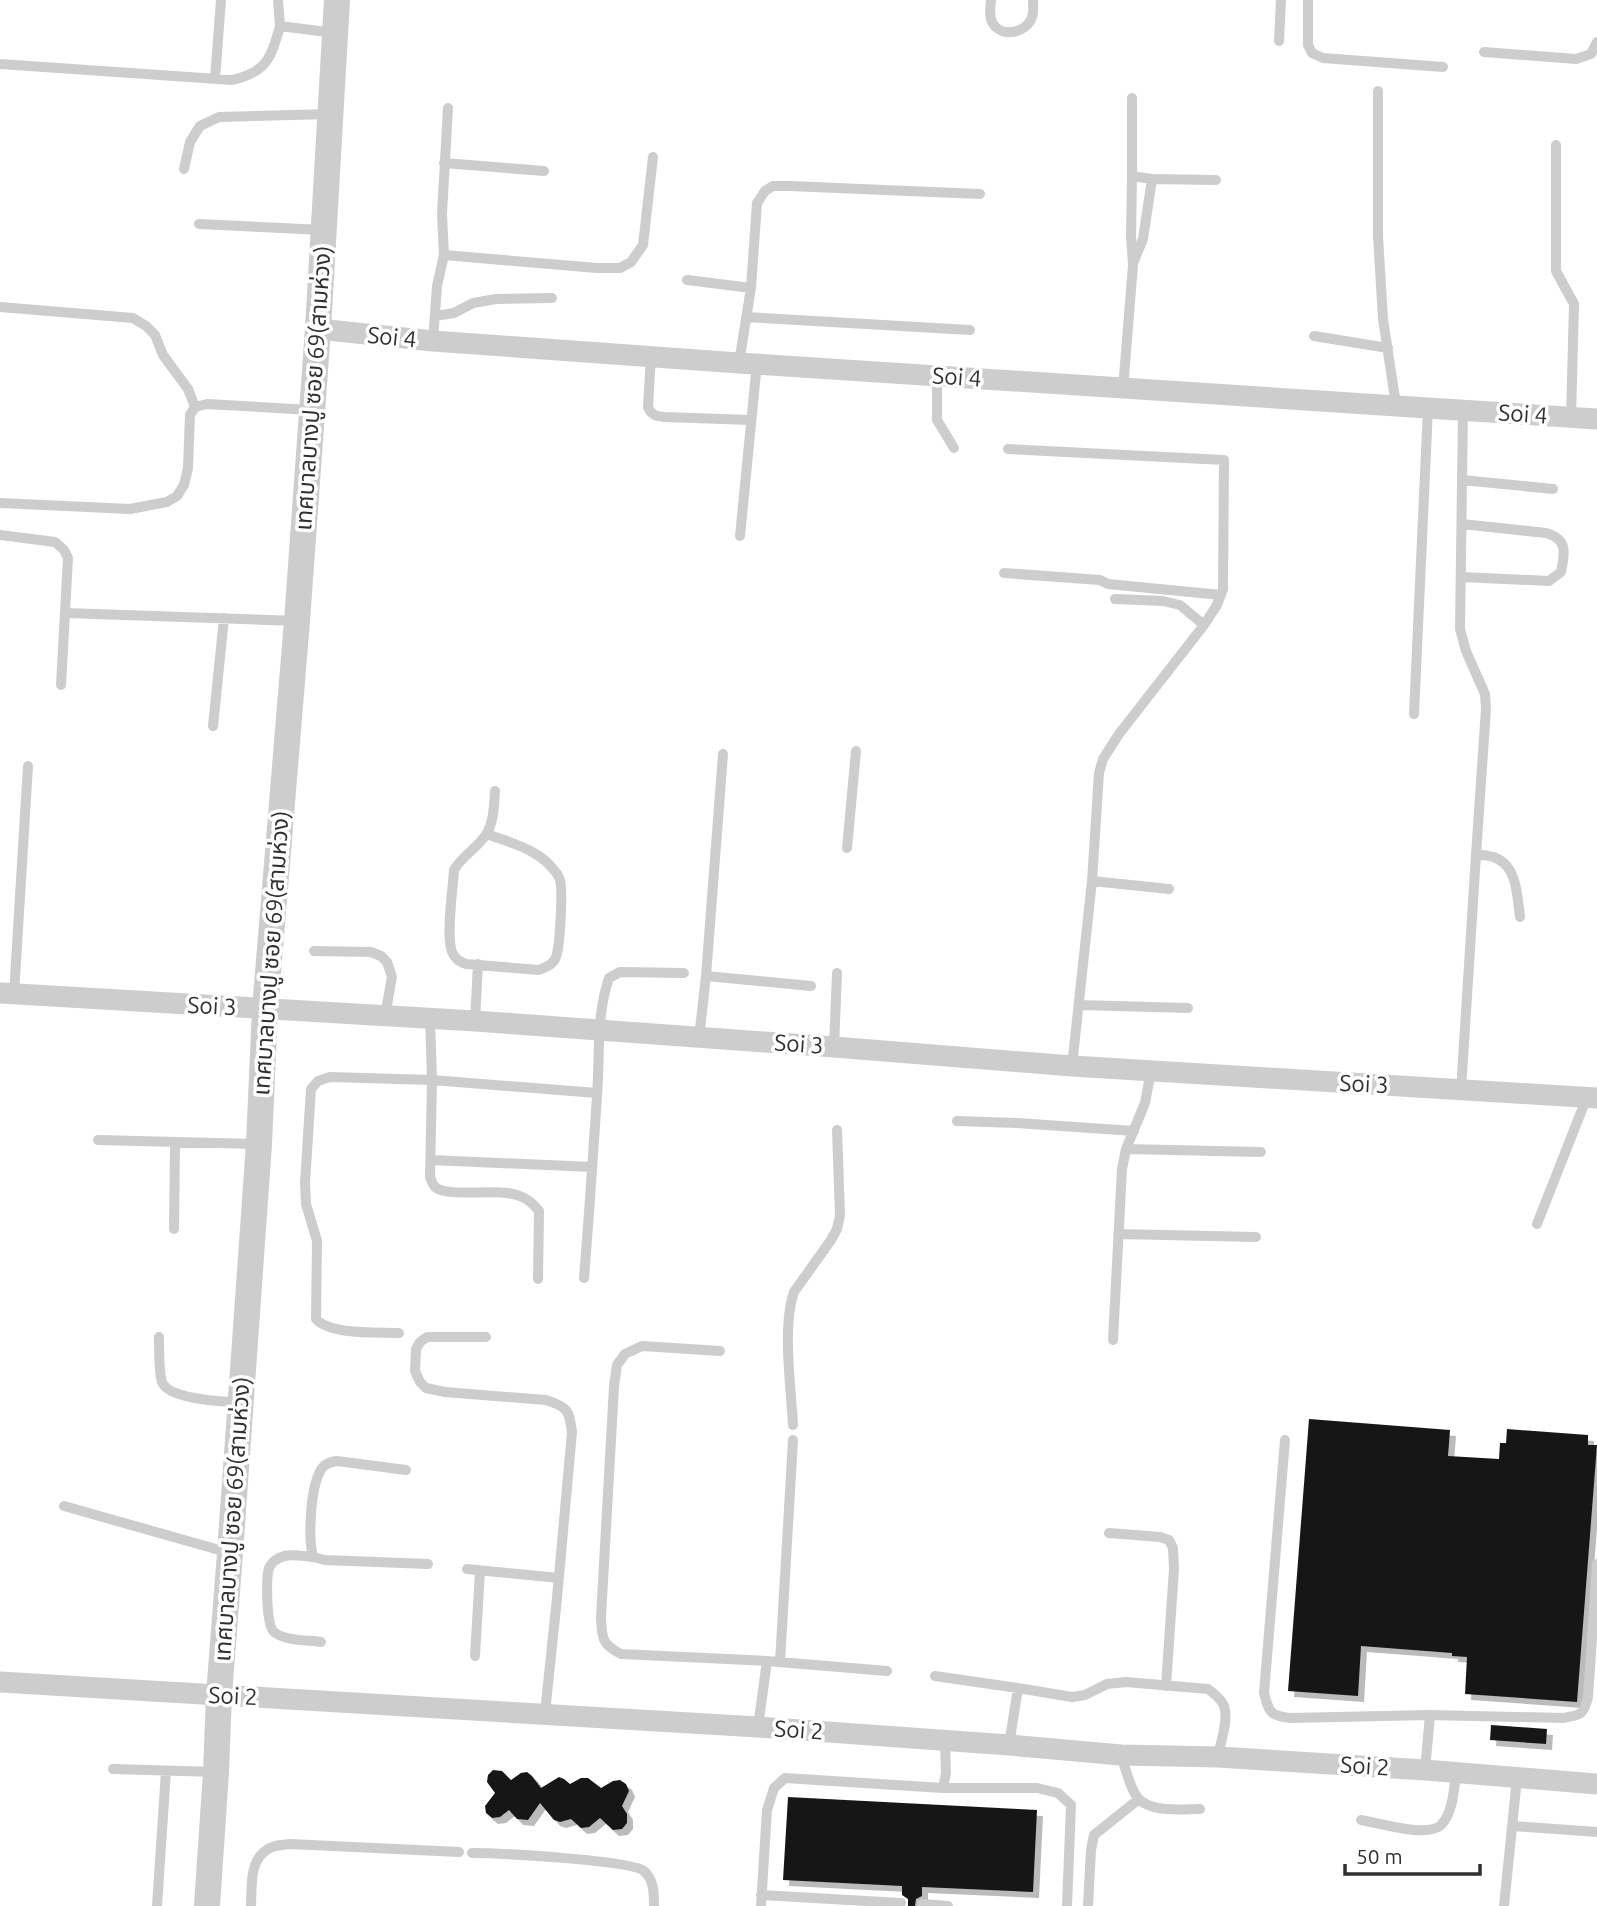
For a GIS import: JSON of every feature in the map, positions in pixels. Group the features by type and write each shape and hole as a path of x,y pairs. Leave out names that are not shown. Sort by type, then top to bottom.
{"street":[{"name":"เทศบาลบางปู ซอย 69(สามห่วง)","path":"206,1906 259,1143 265,1009 318,329 337,0"},
{"name":"Soi 4","path":"318,329 433,341 1597,419"},
{"name":"Soi 3","path":"7,994 475,1021 1072,1066 1592,1098"},
{"name":"Soi 2","path":"0,1682 544,1713 945,1740 1121,1755 1218,1757 1597,1784"}],"lane":[{"path":"215,79 221,0"},
{"path":"0,64 232,80 248,76 264,65 272,54 280,26 278,0"},
{"path":"991,0 992,23 1006,32 1019,32 1027,26 1032,16 1033,0"},
{"path":"1279,41 1281,0"},
{"path":"1308,0 1308,45 1312,52 1323,58 1443,66"},
{"path":"280,26 335,33"},
{"path":"1484,52 1576,59 1591,54 1597,42"},
{"path":"1378,91 1378,236 1383,319 1396,405"},
{"path":"1123,389 1133,265 1130,237 1132,98"},
{"path":"433,341 437,286 444,255 442,214 448,108"},
{"path":"184,169 190,142 201,126 219,117 331,114"},
{"path":"1556,145 1556,271 1574,304 1571,417"},
{"path":"444,255 620,268 632,262 643,245 653,157"},
{"path":"444,163 544,171"},
{"path":"1132,176 1216,180"},
{"path":"1133,265 1143,239 1152,179"},
{"path":"740,537 751,420 746,317 751,288 757,203 765,191 773,186 980,194"},
{"path":"199,224 324,230"},
{"path":"687,280 751,288"},
{"path":"435,316 454,313 473,303 496,299 552,298"},
{"path":"0,307 133,318 155,335 163,355 188,389 195,407"},
{"path":"746,317 970,330"},
{"path":"1314,336 1388,348"},
{"path":"651,356 648,407 656,416 751,420"},
{"path":"937,375 937,421 954,448"},
{"path":"0,503 130,509 167,502 177,496 184,485 188,468 190,415 195,407 207,404 312,410"},
{"path":"1414,714 1428,408"},
{"path":"1461,1090 1486,709 1485,694 1466,651 1460,629 1463,410"},
{"path":"1008,449 1224,460 1221,595 1205,625 1119,734 1103,759 1099,773 1092,881 1072,1066"},
{"path":"1462,480 1553,489"},
{"path":"1461,577 1549,581 1561,572 1563,560 1563,544 1556,536 1462,524"},
{"path":"0,535 55,542 68,558 61,685"},
{"path":"1004,573 1100,580 1108,584 1221,595"},
{"path":"1115,599 1163,601 1180,606 1205,625"},
{"path":"66,613 297,621"},
{"path":"213,726 224,618"},
{"path":"847,848 856,751"},
{"path":"699,1038 723,754"},
{"path":"7,994 28,766"},
{"path":"487,834 528,849 553,868 560,878 558,946 555,959 549,966 539,970 466,964 457,960 451,952 449,940 454,870 458,862 487,834 495,791"},
{"path":"1476,855 1491,854 1506,865 1515,878 1520,917"},
{"path":"1092,881 1169,889"},
{"path":"314,951 371,952 382,956 393,977 385,1016"},
{"path":"475,1021 478,964"},
{"path":"584,1278 599,1031 604,992 609,978 620,972 684,973"},
{"path":"834,1046 837,973"},
{"path":"706,976 811,986"},
{"path":"1079,1005 1188,1008"},
{"path":"430,1020 430,1177 433,1185 449,1191 515,1193 532,1202 539,1211 538,1279"},
{"path":"1113,1340 1122,1170 1126,1149 1145,1103 1151,1071"},
{"path":"399,1333 337,1329 321,1325 316,1319 317,1241 306,1204 305,1183 311,1089 318,1081 330,1077 432,1080 597,1093"},
{"path":"1537,1224 1592,1098"},
{"path":"957,1121 1134,1131"},
{"path":"793,1425 790,1303 794,1292 831,1240 840,1216 838,1130"},
{"path":"98,1140 259,1143"},
{"path":"173,1229 175,1142"},
{"path":"1126,1149 1261,1152"},
{"path":"430,1160 592,1167"},
{"path":"1118,1234 1256,1237"},
{"path":"159,1337 162,1381 168,1390 183,1395 241,1403"},
{"path":"486,1337 427,1338 420,1342 416,1349 415,1371 426,1388 444,1392 546,1400 561,1405 570,1413 572,1432 544,1713"},
{"path":"720,1351 642,1346 625,1354 617,1365 601,1616 603,1638 610,1648 621,1654 767,1661 887,1671"},
{"path":"780,1662 793,1440"},
{"path":"1285,1440 1264,1693 1268,1709 1275,1716 1290,1718 1430,1714 1563,1718 1579,1715 1586,1708 1588,1697 1597,1564"},
{"path":"313,1557 309,1530 316,1482 328,1463 337,1461 406,1470"},
{"path":"64,1506 230,1553"},
{"path":"1109,1533 1160,1537 1169,1540 1173,1548 1166,1686"},
{"path":"321,1642 286,1638 270,1628 269,1569 274,1560 285,1555 325,1560 428,1564"},
{"path":"467,1569 559,1578"},
{"path":"475,1656 480,1571"},
{"path":"758,1727 767,1661"},
{"path":"935,1676 1072,1696 1085,1696 1107,1684 1126,1682 1208,1689 1224,1706 1218,1757"},
{"path":"1009,1745 1018,1688"},
{"path":"1425,1770 1430,1714"},
{"path":"943,1788 946,1773 945,1740"},
{"path":"1121,1755 1135,1794 1144,1804 1159,1808 1200,1809"},
{"path":"113,1769 216,1772"},
{"path":"158,1906 166,1771"},
{"path":"1361,1820 1414,1830 1433,1830 1442,1825 1452,1803 1456,1773"},
{"path":"901,1903 761,1900 767,1810 774,1788 785,1778 943,1788 1037,1788 1058,1793 1071,1805 1067,1906"},
{"path":"1504,1906 1517,1778"},
{"path":"1088,1906 1094,1835 1139,1799"},
{"path":"1513,1826 1597,1832"},
{"path":"251,1906 254,1866 270,1847 290,1844 459,1852"},
{"path":"472,1853 517,1854 620,1864 642,1869 652,1881 654,1906"},
{"path":"922,1904 948,1906"}],"building":[{"path":"1309,1419 1450,1430 1448,1456 1499,1459 1500,1443 1506,1443 1507,1429 1588,1435 1588,1445 1597,1445 1577,1702 1465,1694 1467,1657 1452,1656 1452,1653 1361,1646 1358,1696 1288,1691"},
{"path":"1491,1725 1547,1729 1546,1744 1490,1740"},
{"path":"493,1770 502,1771 511,1780 527,1772 541,1788 559,1777 570,1784 581,1778 588,1778 601,1788 620,1780 626,1784 629,1791 622,1806 627,1814 627,1823 622,1829 613,1830 600,1818 589,1827 581,1828 571,1819 560,1822 554,1820 540,1803 528,1820 517,1819 509,1810 500,1817 492,1818 486,1813 485,1806 495,1793 487,1782 488,1775"},
{"path":"788,1797 1037,1810 1033,1892 922,1887 922,1896 916,1899 915,1906 908,1906 908,1899 902,1895 902,1886 783,1880"}]}
